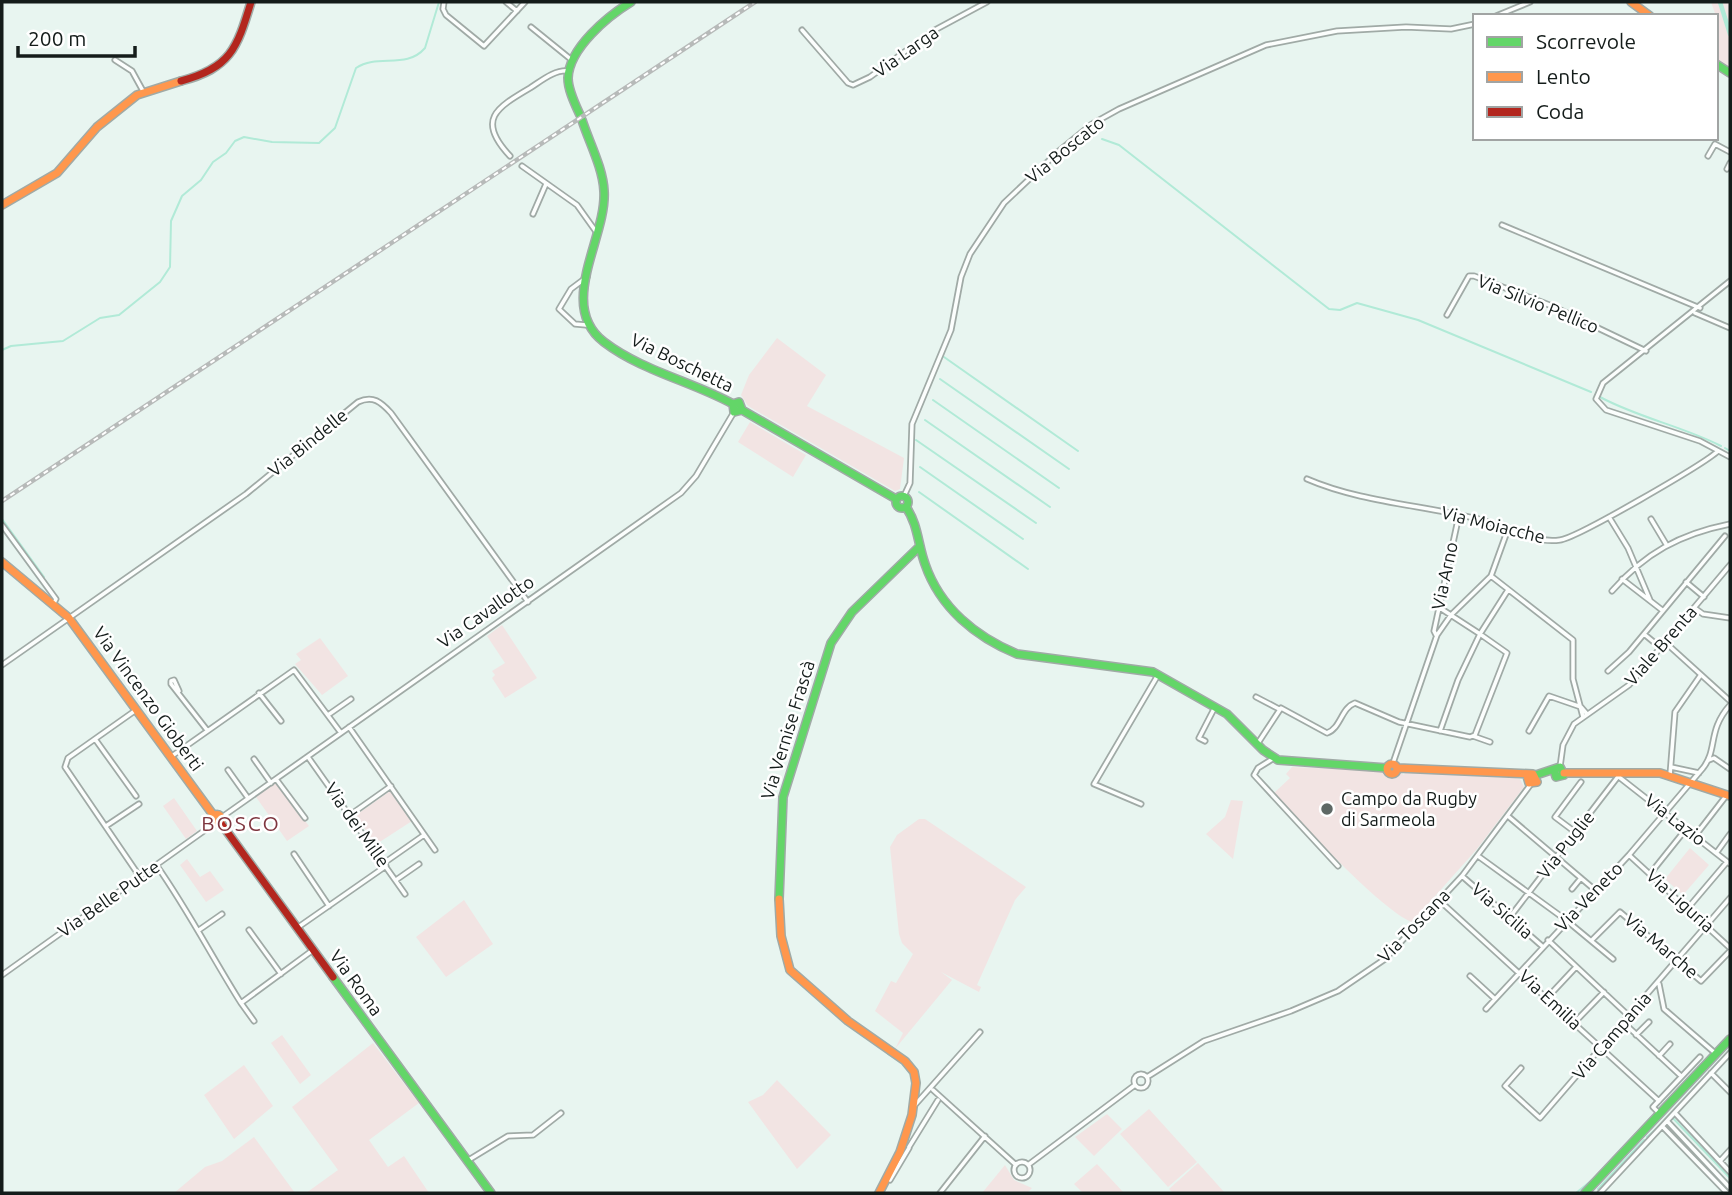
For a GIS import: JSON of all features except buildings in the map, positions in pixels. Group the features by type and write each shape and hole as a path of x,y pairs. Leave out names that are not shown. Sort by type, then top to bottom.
{"street":[{"path":"2,205 57,173 97,127 144,91 203,75 223,64 240,40 251,2"},
{"path":"444,2 444,12 484,46 526,2"},
{"path":"506,2 517,11"},
{"path":"587,277 571,289 559,309 576,324 586,325 583,304 603,213 604,188 569,84 569,71 573,61 601,22 631,2"},
{"name":"Via Larga","path":"802,30 848,83 853,85 870,77 933,31 987,2"},
{"path":"1501,14 1530,2"},
{"path":"1631,2 1647,14"},
{"name":"Via Boscato","path":"900,497 910,476 912,424 951,330 961,278 970,254 1004,203 1059,151 1092,124 1119,109 1266,45 1337,31 1406,27 1451,29 1473,24"},
{"path":"531,27 573,61"},
{"path":"115,60 132,71 144,91"},
{"path":"510,156 493,134 492,120 497,110 561,71 569,71"},
{"path":"1708,156 1715,144 1730,152"},
{"path":"1727,169 1730,163"},
{"path":"522,166 577,205 598,233"},
{"path":"533,214 546,184"},
{"path":"1502,225 1700,308"},
{"name":"Via Silvio Pellico","path":"1447,315 1469,276 1474,276 1552,306 1646,351"},
{"path":"1730,281 1695,313 1603,383 1596,394 1597,402 1606,410 1730,457"},
{"path":"1695,313 1730,328"},
{"name":"Via Boschetta","path":"586,325 594,335 654,372 711,392 736,409 900,497 898,507 906,507 912,517 920,547"},
{"name":"Via Bindelle","path":"69,618 246,494 358,402 370,398 381,402 391,412 528,602"},
{"name":"Via Cavallotto","path":"218,819 681,493 696,476 736,409"},
{"name":"Via Moiacche","path":"1705,460 1712,448"},
{"name":"Via Moiacche","path":"1307,480 1332,489 1459,515 1547,540 1561,540 1609,517 1718,451"},
{"name":"Via Arno","path":"1437,635 1434,631 1437,606 1459,515"},
{"path":"1609,517 1636,565 1650,600"},
{"path":"1651,519 1666,544"},
{"path":"1612,591 1636,565 1666,544 1730,524"},
{"name":"Via Vincenzo Gioberti","path":"2,526 56,599 54,603"},
{"path":"1392,767 1437,635 1451,615 1491,576 1508,529"},
{"path":"1608,671 1644,634 1725,536"},
{"path":"920,547 929,574 945,603 969,628 997,646 1017,654 1104,668 1137,669 1158,675 1235,720 1274,758 1301,764 1392,767 1533,779 1558,772 1699,773"},
{"name":"Via Vernise Frascà","path":"881,1190 915,1106 917,1082 913,1069 863,1035 790,970 780,940 778,848 783,797 831,643 852,612 911,552 920,547"},
{"name":"Via Vincenzo Gioberti","path":"2,562 69,618 218,819"},
{"name":"Viale Brenta","path":"1558,772 1568,734 1585,715 1629,685 1730,565"},
{"path":"1491,576 1573,640 1573,679 1578,707"},
{"path":"1622,579 1663,610"},
{"path":"1686,582 1704,597"},
{"path":"1440,731 1463,667 1508,590"},
{"path":"1440,608 1507,652 1473,737"},
{"path":"1695,608 1703,614 1730,618"},
{"path":"2,665 69,618"},
{"path":"1644,634 1661,648"},
{"path":"1666,643 1730,703 1717,720 1709,760 1714,758 1730,769"},
{"path":"172,756 259,692 294,670 341,733"},
{"path":"1141,804 1094,784 1158,675"},
{"path":"1671,771 1675,712 1700,676"},
{"path":"179,691 207,730"},
{"path":"259,692 281,721"},
{"path":"1529,731 1549,696 1578,707 1585,715"},
{"path":"1256,697 1279,709 1284,708 1330,733 1349,706 1355,703 1406,724 1490,742"},
{"path":"328,715 351,699"},
{"path":"1205,741 1199,738 1215,707"},
{"path":"1257,744 1279,709"},
{"path":"136,710 68,758 65,767 140,877"},
{"path":"349,727 435,850"},
{"path":"95,738 136,796"},
{"name":"Via dei Mille","path":"308,757 405,894"},
{"path":"1274,758 1258,768 1254,775 1338,866"},
{"path":"254,759 271,783"},
{"name":"Via Veneto","path":"1486,1009 1629,855 1709,760"},
{"path":"228,769 248,797"},
{"path":"1671,771 1689,781 1729,795 1695,836"},
{"name":"Via Lazio","path":"1620,774 1729,863"},
{"name":"Via Puglie","path":"1510,917 1620,774"},
{"path":"276,779 305,818"},
{"name":"Via Toscana","path":"1028,1165 1135,1085 1136,1076 1147,1077 1204,1041 1291,1012 1338,991 1385,959 1462,876 1509,817 1533,779"},
{"path":"1575,832 1555,817 1581,782"},
{"path":"350,815 391,786"},
{"path":"106,826 139,804"},
{"path":"1509,817 1595,890"},
{"name":"Via Belle Putte","path":"2,975 157,866 218,819"},
{"name":"Via Roma","path":"218,819 491,1193"},
{"path":"1650,874 1686,829"},
{"path":"1716,853 1730,834"},
{"path":"297,928 424,835"},
{"path":"294,854 329,906"},
{"name":"Via Liguria","path":"1629,855 1730,949"},
{"path":"1478,856 1566,920 1614,959"},
{"path":"1687,908 1729,863"},
{"path":"396,880 419,864"},
{"path":"157,866 199,930 215,965 254,1021"},
{"name":"Via Sicilia","path":"1462,876 1543,946"},
{"path":"1572,889 1581,878"},
{"name":"Via Campania","path":"1521,1068 1504,1086 1540,1118 1730,898"},
{"name":"Via Emilia","path":"1440,901 1658,1101"},
{"name":"Via Marche","path":"1592,940 1620,912 1701,981 1730,949"},
{"path":"199,930 222,914"},
{"path":"249,930 281,974"},
{"name":"Via Sicilia","path":"1548,940 1630,1017"},
{"path":"241,1003 313,950"},
{"path":"1548,998 1576,967"},
{"path":"1470,976 1495,999"},
{"path":"1659,982 1666,1012 1716,1054"},
{"path":"1652,991 1661,998"},
{"path":"1574,1023 1604,992"},
{"path":"1636,1035 1648,1022"},
{"path":"1624,1023 1681,1076"},
{"name":"Via Vernise Frascà","path":"915,1106 980,1032"},
{"path":"1585,1193 1730,1039"},
{"path":"1659,1056 1670,1044"},
{"path":"1600,1193 1729,1055 1723,1047"},
{"path":"1660,1114 1653,1107 1700,1056"},
{"path":"1710,1073 1730,1092"},
{"name":"Via Toscana","path":"1135,1085 1139,1088 1146,1086 1147,1077"},
{"path":"933,1090 1016,1165"},
{"path":"1663,1096 1671,1102 1673,1116 1730,1188"},
{"name":"Via Vernise Frascà","path":"881,1190 938,1100"},
{"path":"467,1161 508,1136 533,1135 561,1113"},
{"path":"1673,1116 1730,1172"},
{"path":"1663,1127 1727,1193"},
{"path":"940,1193 985,1136"},
{"path":"1720,1161 1730,1150"},
{"path":"1022,1162 1028,1165 1030,1172 1023,1177 1015,1172 1016,1165 1022,1162"}],"shaded area":[{"path":"1711,2 1730,2 1730,70 1718,61 1718,14 1715,14"},
{"path":"777,338 826,375 807,406 904,458 900,489 895,491 748,406 741,395 749,375"},
{"path":"750,422 806,455 793,477 738,442"},
{"path":"502,625 537,678 505,698 492,678 495,675 492,671 505,663 487,636"},
{"path":"320,638 348,676 322,695 295,664 301,660 296,654"},
{"path":"1292,767 1382,771 1388,777 1400,772 1404,775 1405,772 1505,776 1520,779 1524,787 1477,849 1412,922 1381,901 1361,883 1274,793 1290,778 1286,774"},
{"path":"276,782 309,826 287,841 256,797"},
{"path":"390,791 412,821 375,845 356,815"},
{"path":"174,798 197,831 186,839 163,806"},
{"path":"1231,800 1243,801 1233,859 1206,834 1225,817"},
{"path":"919,819 925,819 1026,887 1015,900 977,985 981,987 979,992 941,972 952,980 895,1049 903,1033 875,1011 891,981 896,983 913,954 902,943 899,934 890,847 897,835"},
{"path":"1690,848 1709,865 1683,895 1665,879"},
{"path":"187,859 200,877 210,871 224,890 206,902 180,865"},
{"path":"464,900 493,944 446,977 416,937"},
{"path":"282,1035 311,1075 300,1084 271,1043"},
{"path":"373,1043 419,1103 369,1140 388,1167 404,1156 429,1193 306,1193 338,1170 292,1107"},
{"path":"244,1065 273,1106 234,1139 204,1095"},
{"path":"777,1080 831,1135 797,1169 748,1102 763,1095"},
{"path":"1149,1109 1197,1162 1168,1187 1120,1134"},
{"path":"1107,1114 1122,1129 1094,1156 1075,1137"},
{"path":"254,1137 295,1193 174,1193 205,1167 222,1161"},
{"path":"1198,1163 1225,1193 1173,1193 1169,1189"},
{"path":"1097,1164 1124,1193 1083,1193 1074,1184"},
{"path":"1005,1165 1014,1180 1032,1188 1027,1193 982,1193"}],"waterway":[{"path":"2,350 11,346 63,341 100,318 119,315 160,282 170,267 171,221 182,196 201,180 213,162 226,153 235,141 244,137 272,142 319,143 335,128 356,68 373,62 401,60 417,55 425,48 439,2"},
{"path":"1720,2 1730,34"},
{"path":"1102,139 1119,145 1329,309 1340,310 1357,303 1418,320 1591,392"},
{"path":"944,357 1078,451"},
{"path":"940,379 1069,469"},
{"path":"1600,397 1721,446"},
{"path":"933,400 1059,488"},
{"path":"925,420 1050,507"},
{"path":"916,440 1036,523"},
{"path":"1725,448 1730,451"},
{"path":"920,467 1023,539"},
{"path":"919,492 1028,569"},
{"path":"2,519 44,577"},
{"path":"786,971 792,976"},
{"path":"794,978 805,987"},
{"path":"888,1054 904,1064 913,1078"},
{"path":"918,1072 919,1099"},
{"path":"1647,1137 1671,1116 1730,1178"},
{"path":"1598,1189 1644,1140"},
{"path":"1576,1193 1592,1180"}],"railway":[{"path":"2,501 755,2"}],"traffic: fast":[{"path":"580,115 568,83 575,55 601,24 631,2"},
{"path":"1718,65 1730,73"},
{"path":"582,120 598,164 604,191 599,229 584,290 584,309 590,327 604,342 634,361 733,404 734,412 742,410"},
{"path":"733,404 739,402 742,410 896,499"},
{"path":"897,497 907,497 908,502 907,507 897,507 897,497"},
{"path":"906,507 915,527 925,564 940,594 961,619 987,639 1017,654 1153,672 1227,714 1263,750 1278,760 1387,768"},
{"path":"779,899 783,797 831,643 852,612 920,546"},
{"path":"1536,775 1560,767 1564,775 1556,777 1554,770"},
{"path":"333,977 491,1193"},
{"path":"1585,1193 1730,1039"}],"traffic: slow":[{"path":"1631,2 1647,14"},
{"path":"2,205 57,173 97,127 137,95 181,81"},
{"path":"2,562 69,618 214,816"},
{"path":"1392,764 1396,765 1397,769 1396,773 1392,774 1388,773 1387,769 1388,765 1392,764"},
{"path":"1398,768 1533,774 1537,782 1529,783 1527,776"},
{"path":"1564,773 1660,773 1730,796"},
{"path":"217,814 222,819 217,824 212,819 217,814"},
{"path":"779,899 781,936 790,970 848,1021 905,1061 914,1072 916,1083 912,1115 900,1152 879,1193"}],"traffic: jam":[{"path":"181,81 211,70 229,54 236,44 251,2"},
{"path":"220,822 333,977"}],"place":[{"name":"Campo da Rugby di Sarmeola","path":"1327,809"}],"district":[{"name":"BOSCO","path":"241,824"}]}
